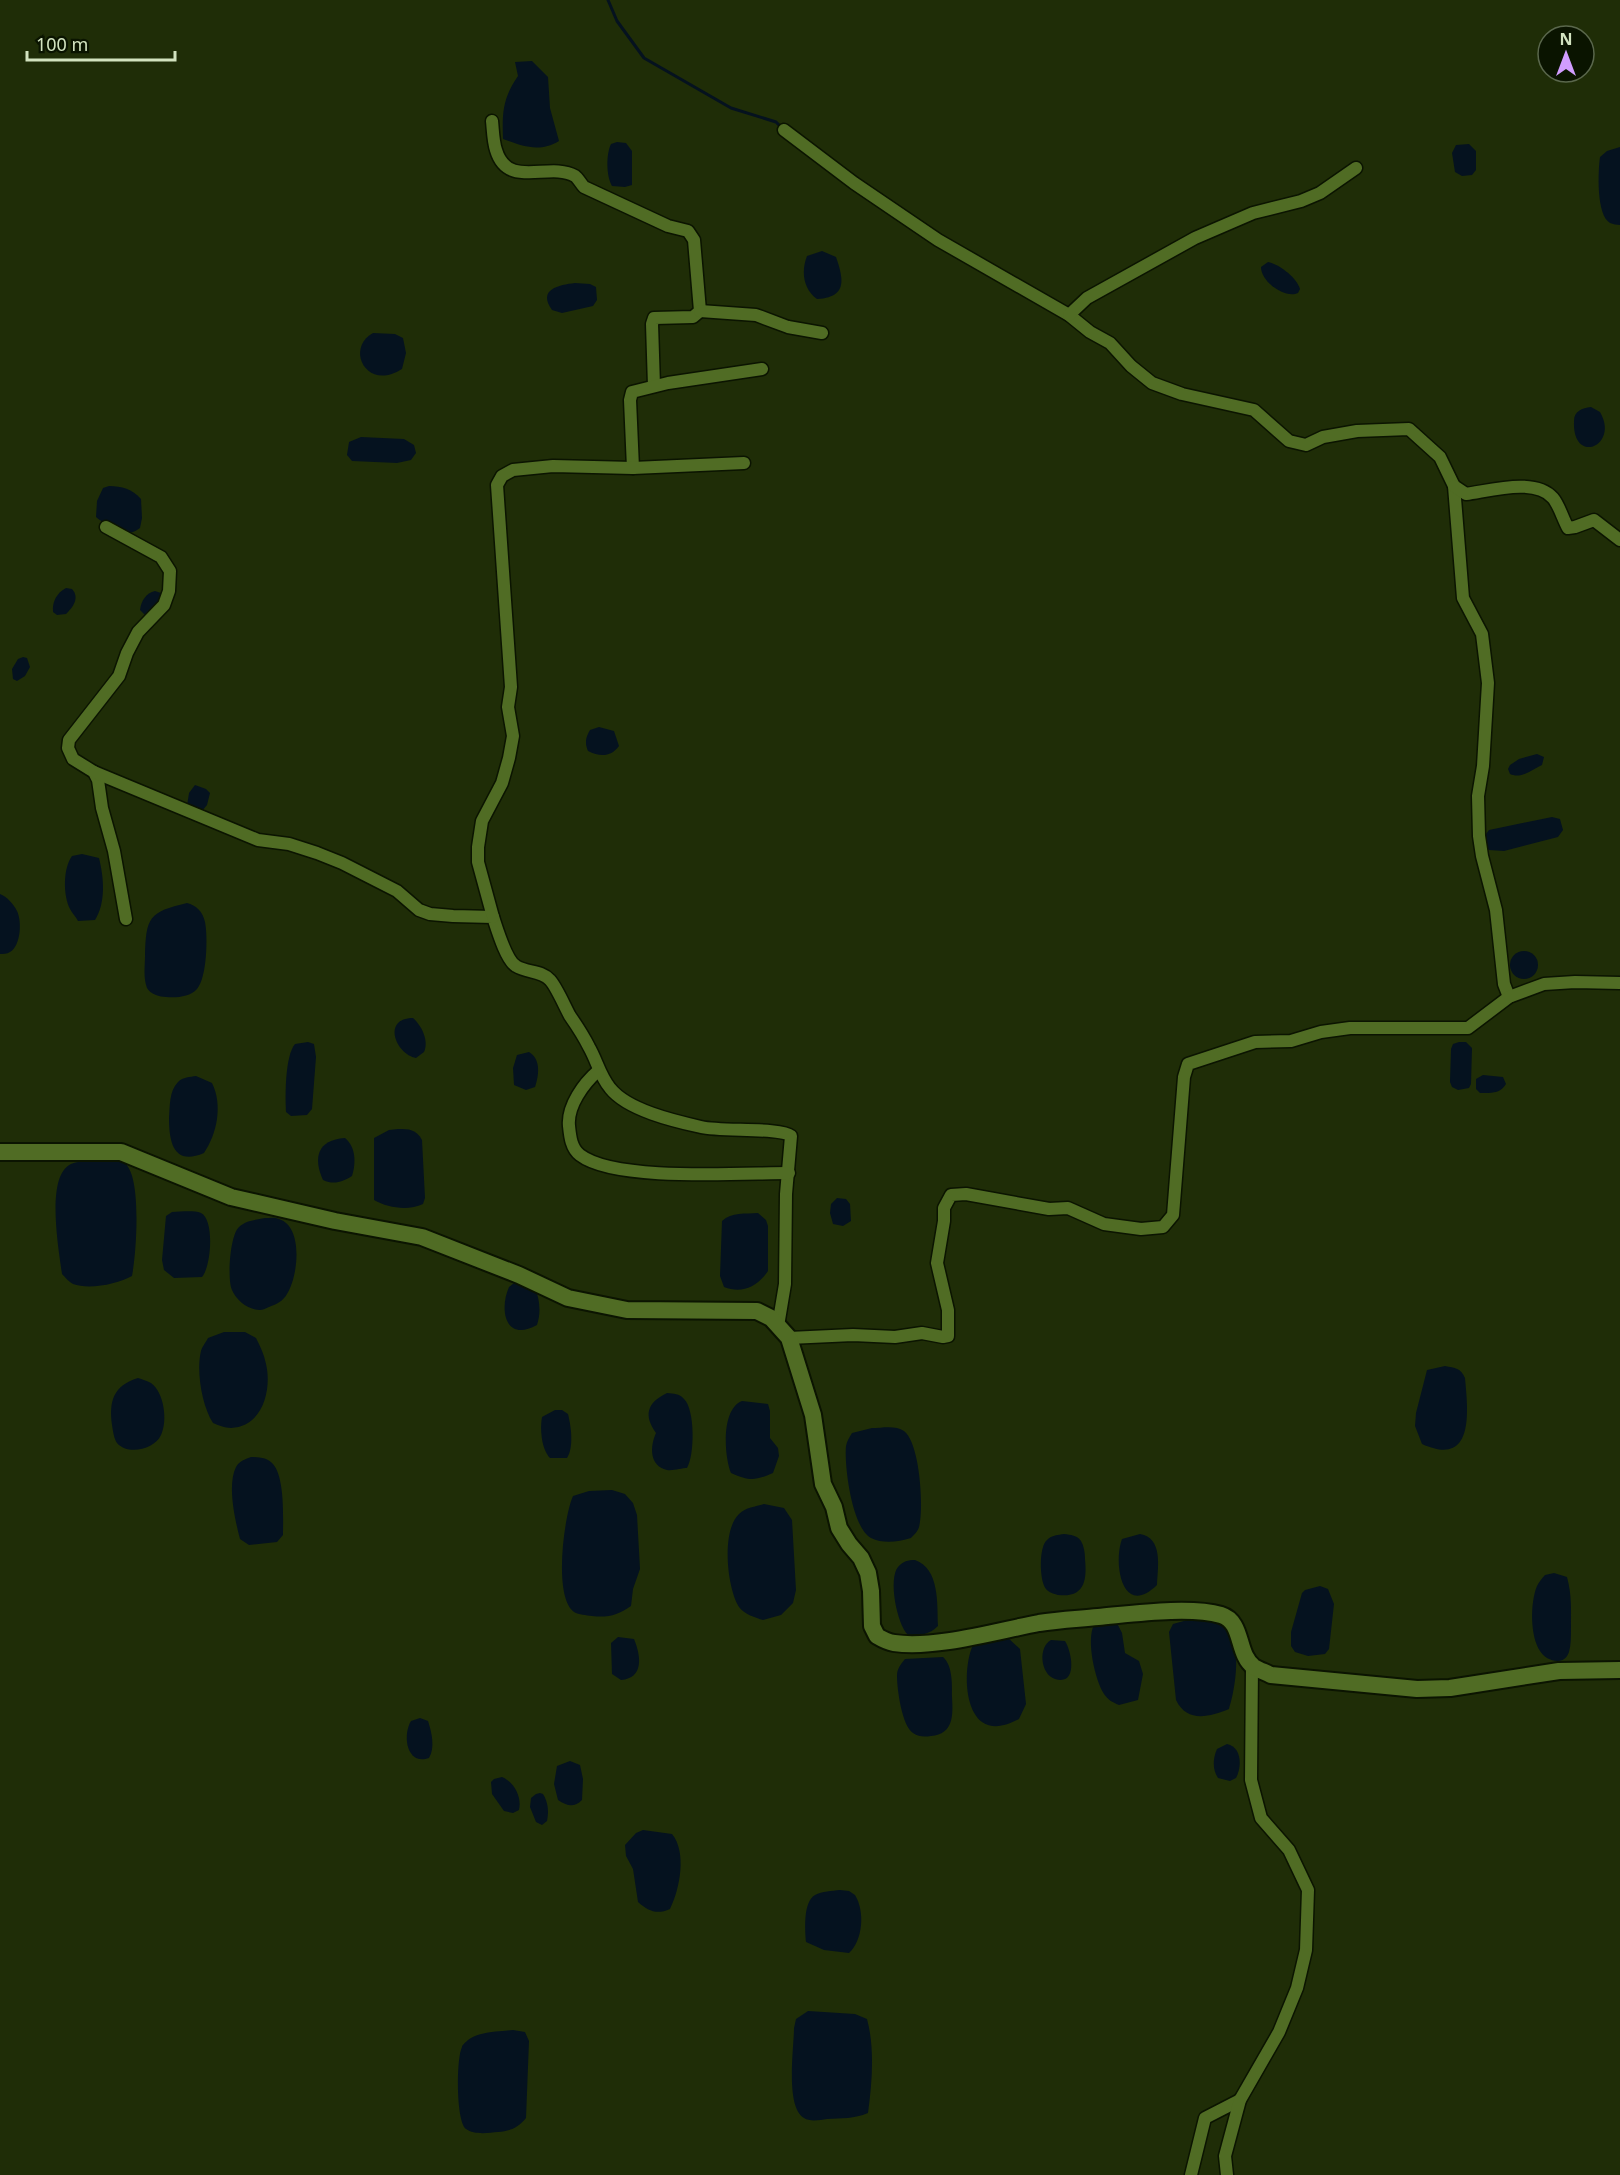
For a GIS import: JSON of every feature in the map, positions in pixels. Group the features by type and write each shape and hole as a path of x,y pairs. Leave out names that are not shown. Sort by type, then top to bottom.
{"street":[{"path":"492,122 496,150 504,165 513,171 558,172 575,176 584,187 668,226 688,231 694,240 700,311"},
{"path":"784,130 854,183 938,240 1069,315 1090,332 1110,343 1131,366 1152,383 1182,394 1254,410 1288,441 1306,445 1323,437 1358,431 1409,429 1440,457 1454,486 1463,598 1482,634 1488,683 1483,766 1478,796 1479,836 1496,910 1504,984 1509,997"},
{"path":"1069,315 1087,298 1195,238 1252,213 1301,201 1320,193 1356,168"},
{"path":"654,386 652,324 654,318 693,317 700,311 756,315 788,327 822,333"},
{"path":"633,468 630,400 632,392 654,386 762,369"},
{"path":"744,463 633,468 553,466 513,470 502,476 497,485 511,687 507,707 513,736 502,783 482,821 478,862 493,917 509,958 515,966 537,972 550,980 590,1049 598,1071 618,1097 634,1104 645,1113 702,1128 727,1131 774,1130 786,1132 791,1136 786,1194 783,1332"},
{"path":"1454,486 1466,494 1524,486 1539,488 1553,498 1568,528 1594,520 1620,540"},
{"path":"106,527 161,556 170,570 170,581 164,605 138,632 119,676 69,740 68,748 73,759 94,772 258,840 289,844 326,856 397,891 419,910 430,914 493,917"},
{"path":"94,772 98,780 102,808 114,851 126,919"},
{"path":"783,1332 895,1336 922,1333 948,1336 948,1310 937,1263 944,1208 951,1194 966,1194 1049,1209 1068,1208 1104,1224 1141,1229 1163,1227 1169,1223 1173,1215 1184,1077 1188,1064 1255,1042 1291,1041 1321,1032 1350,1028 1468,1028 1509,997 1544,984 1620,983"},
{"path":"598,1071 589,1079 577,1098 568,1120 571,1141 579,1155 618,1170 653,1173 789,1173"},
{"path":"0,1152 121,1152 231,1197 335,1221 422,1237 519,1275 568,1299 627,1310 757,1311 771,1317 783,1332 813,1415 823,1484 834,1508 839,1528 861,1558 868,1573 872,1626 877,1636 891,1643 914,1645 1041,1623 1157,1612 1217,1614 1228,1617 1238,1633 1243,1651 1252,1666 1251,1780 1261,1818 1288,1850 1308,1890 1306,1950 1297,1988 1279,2032 1240,2100 1225,2156 1227,2175"},
{"path":"1252,1666 1270,1675 1417,1689 1450,1688 1559,1671 1620,1670"},
{"path":"1191,2175 1205,2118 1240,2100"}],"water":[{"path":"532,61 548,77 550,108 559,141 544,147 524,146 503,139 504,106 509,91 518,76 515,62"},
{"path":"626,143 632,151 632,185 625,187 612,186 609,177 607,165 609,148 611,144"},
{"path":"1469,144 1476,151 1476,170 1472,175 1462,176 1455,172 1452,153 1456,145"},
{"path":"1620,147 1620,225 1610,223 1605,218 1600,202 1599,182 1600,157 1607,151"},
{"path":"822,251 836,257 841,273 841,286 834,295 817,299 806,285 804,268 807,256"},
{"path":"1268,262 1291,276 1300,289 1298,293 1287,294 1269,283 1261,267"},
{"path":"575,283 590,284 596,287 597,300 593,306 562,313 552,310 548,303 548,293 557,287"},
{"path":"373,333 395,334 403,338 406,353 402,369 389,375 378,375 370,372 364,365 360,357 361,348 365,340"},
{"path":"1591,407 1600,412 1605,424 1604,434 1600,442 1587,447 1580,443 1575,435 1574,418 1579,411"},
{"path":"361,437 404,439 414,445 416,453 411,460 397,463 352,461 347,455 349,442"},
{"path":"109,486 127,489 141,499 140,528 126,533 96,517 97,501 103,488"},
{"path":"66,588 74,592 75,602 66,614 57,615 53,612 54,601"},
{"path":"155,591 161,593 163,597 152,613 145,615 140,610 144,598"},
{"path":"27,658 30,667 25,676 17,681 13,679 12,669 18,659"},
{"path":"599,727 614,731 619,746 609,754 588,751 586,741 588,733"},
{"path":"1537,754 1544,757 1542,765 1522,775 1510,774 1508,769 1510,765 1519,759"},
{"path":"195,785 210,793 207,805 202,811 187,806 189,793"},
{"path":"1552,817 1560,819 1563,830 1558,837 1504,851 1489,850 1484,845 1483,838 1489,830"},
{"path":"82,854 99,858 101,866 102,898 95,920 78,921 70,909 66,896 65,882 69,861 72,856"},
{"path":"0,894 12,903 19,915 20,927 14,949 2,954 0,954"},
{"path":"187,903 199,910 205,922 206,946 203,976 197,989 191,994 174,997 158,996 148,990 144,972 149,924 157,913"},
{"path":"1524,951 1534,955 1538,965 1534,975 1524,979 1514,975 1510,965 1514,955"},
{"path":"413,1018 422,1029 426,1043 424,1052 416,1058 402,1050 395,1037 397,1024"},
{"path":"308,1042 314,1044 316,1057 312,1109 307,1115 291,1116 286,1112 286,1076 289,1057 295,1044"},
{"path":"1466,1042 1472,1048 1471,1084 1469,1088 1458,1090 1452,1087 1450,1082 1451,1049 1453,1044"},
{"path":"529,1052 536,1059 538,1072 535,1087 526,1090 514,1085 513,1068 517,1055"},
{"path":"1483,1075 1503,1077 1506,1084 1498,1091 1480,1093 1476,1089 1476,1079"},
{"path":"196,1076 212,1083 217,1101 217,1119 209,1145 204,1153 186,1157 175,1150 170,1136 170,1099 178,1082 184,1078"},
{"path":"389,1130 412,1130 422,1140 425,1198 423,1204 405,1208 392,1207 374,1200 374,1138"},
{"path":"345,1138 354,1156 352,1176 338,1182 323,1180 318,1158 323,1146 336,1139"},
{"path":"95,1160 120,1161 129,1169 136,1197 135,1251 132,1276 111,1284 80,1286 73,1284 62,1274 56,1198 58,1183 63,1171 71,1164"},
{"path":"837,1198 846,1199 850,1204 851,1221 843,1226 833,1224 830,1213 831,1204"},
{"path":"172,1212 198,1212 205,1217 210,1234 210,1244 208,1264 202,1277 174,1278 164,1270 162,1260 166,1216"},
{"path":"758,1213 766,1220 768,1226 768,1271 749,1288 737,1290 724,1287 720,1276 722,1221 734,1215"},
{"path":"265,1218 279,1219 287,1224 295,1242 296,1265 291,1286 282,1300 256,1310 243,1304 236,1297 230,1284 230,1267 233,1239 239,1227"},
{"path":"523,1282 535,1288 539,1302 539,1316 537,1325 518,1330 511,1327 507,1321 505,1305 509,1287 514,1283"},
{"path":"224,1332 245,1332 256,1338 268,1374 266,1395 258,1414 242,1426 231,1428 213,1423 203,1398 200,1378 202,1348 208,1338"},
{"path":"1445,1366 1460,1370 1465,1378 1467,1420 1460,1442 1452,1448 1439,1449 1422,1444 1415,1426 1427,1370"},
{"path":"138,1378 151,1383 159,1393 164,1407 164,1422 158,1440 147,1447 134,1450 117,1443 111,1409 118,1390"},
{"path":"667,1393 682,1397 688,1404 692,1422 692,1443 687,1468 667,1470 661,1468 654,1460 652,1449 656,1433 650,1421 649,1410 655,1401"},
{"path":"742,1401 768,1404 770,1438 778,1448 779,1456 773,1473 756,1479 748,1479 731,1473 727,1456 727,1423 730,1413"},
{"path":"555,1410 562,1410 568,1414 571,1442 567,1458 550,1458 543,1444 542,1417"},
{"path":"872,1428 901,1429 914,1448 921,1506 919,1527 911,1538 891,1542 871,1538 864,1532 854,1510 846,1467 846,1446 852,1433"},
{"path":"251,1457 264,1458 271,1462 280,1479 283,1535 277,1542 249,1545 240,1539 233,1503 233,1474 237,1465"},
{"path":"612,1490 625,1494 633,1503 637,1515 640,1569 633,1589 631,1606 608,1616 578,1614 568,1604 564,1590 562,1556 566,1520 573,1496 589,1491"},
{"path":"764,1504 784,1508 792,1520 796,1590 793,1603 781,1615 763,1620 747,1614 739,1607 731,1587 728,1546 733,1522 739,1514"},
{"path":"1064,1534 1076,1536 1081,1541 1085,1552 1085,1574 1082,1586 1074,1594 1058,1595 1048,1591 1044,1585 1041,1556 1047,1540"},
{"path":"1140,1534 1152,1541 1156,1547 1158,1554 1157,1585 1145,1594 1136,1596 1128,1592 1123,1584 1119,1549 1122,1539"},
{"path":"915,1560 929,1571 933,1579 936,1588 938,1626 924,1634 908,1635 897,1612 894,1581 895,1573 900,1565 906,1561"},
{"path":"1554,1573 1567,1577 1571,1603 1570,1649 1567,1657 1559,1661 1550,1660 1540,1651 1534,1637 1532,1619 1537,1586 1545,1575"},
{"path":"1320,1586 1328,1589 1334,1604 1329,1649 1325,1654 1308,1656 1295,1652 1291,1646 1291,1632 1302,1593"},
{"path":"1191,1619 1212,1619 1225,1626 1235,1646 1236,1674 1229,1709 1206,1716 1186,1712 1176,1700 1169,1632 1173,1624"},
{"path":"1117,1623 1122,1633 1125,1653 1139,1661 1143,1674 1138,1700 1119,1705 1104,1694 1095,1670 1091,1650 1094,1625"},
{"path":"618,1637 634,1639 639,1659 634,1675 621,1680 612,1674 611,1643"},
{"path":"1007,1637 1020,1649 1026,1704 1019,1719 1005,1725 991,1726 982,1722 971,1707 967,1685 968,1663 973,1645"},
{"path":"1051,1640 1065,1641 1070,1653 1070,1673 1062,1680 1050,1676 1044,1666 1044,1648"},
{"path":"943,1657 949,1665 951,1676 952,1717 944,1732 926,1737 919,1736 909,1729 903,1715 898,1689 898,1671 905,1659"},
{"path":"420,1718 428,1721 432,1740 429,1758 422,1759 411,1754 407,1741 411,1721"},
{"path":"1227,1744 1236,1749 1240,1763 1236,1778 1230,1781 1218,1778 1214,1767 1217,1749"},
{"path":"570,1761 580,1765 583,1779 582,1800 570,1805 558,1800 554,1784 557,1766"},
{"path":"502,1777 510,1782 518,1795 519,1810 513,1813 504,1811 492,1794 491,1782"},
{"path":"540,1793 545,1797 548,1810 547,1821 542,1825 536,1822 530,1807 531,1798"},
{"path":"643,1830 672,1834 679,1850 681,1860 677,1891 670,1909 661,1912 645,1908 638,1902 633,1869 626,1856 625,1845 636,1833"},
{"path":"849,1891 855,1895 860,1909 860,1933 849,1953 824,1950 806,1942 806,1916 811,1898 821,1893"},
{"path":"808,2011 855,2014 867,2019 872,2054 868,2113 853,2117 812,2120 804,2118 798,2112 792,2090 794,2028 796,2019"},
{"path":"513,2030 525,2032 529,2041 526,2118 517,2127 506,2131 481,2133 469,2131 463,2124 459,2103 459,2064 462,2046 478,2035"}],"waterway":[{"path":"608,0 617,21 644,58 731,108 776,122 782,128"}]}
